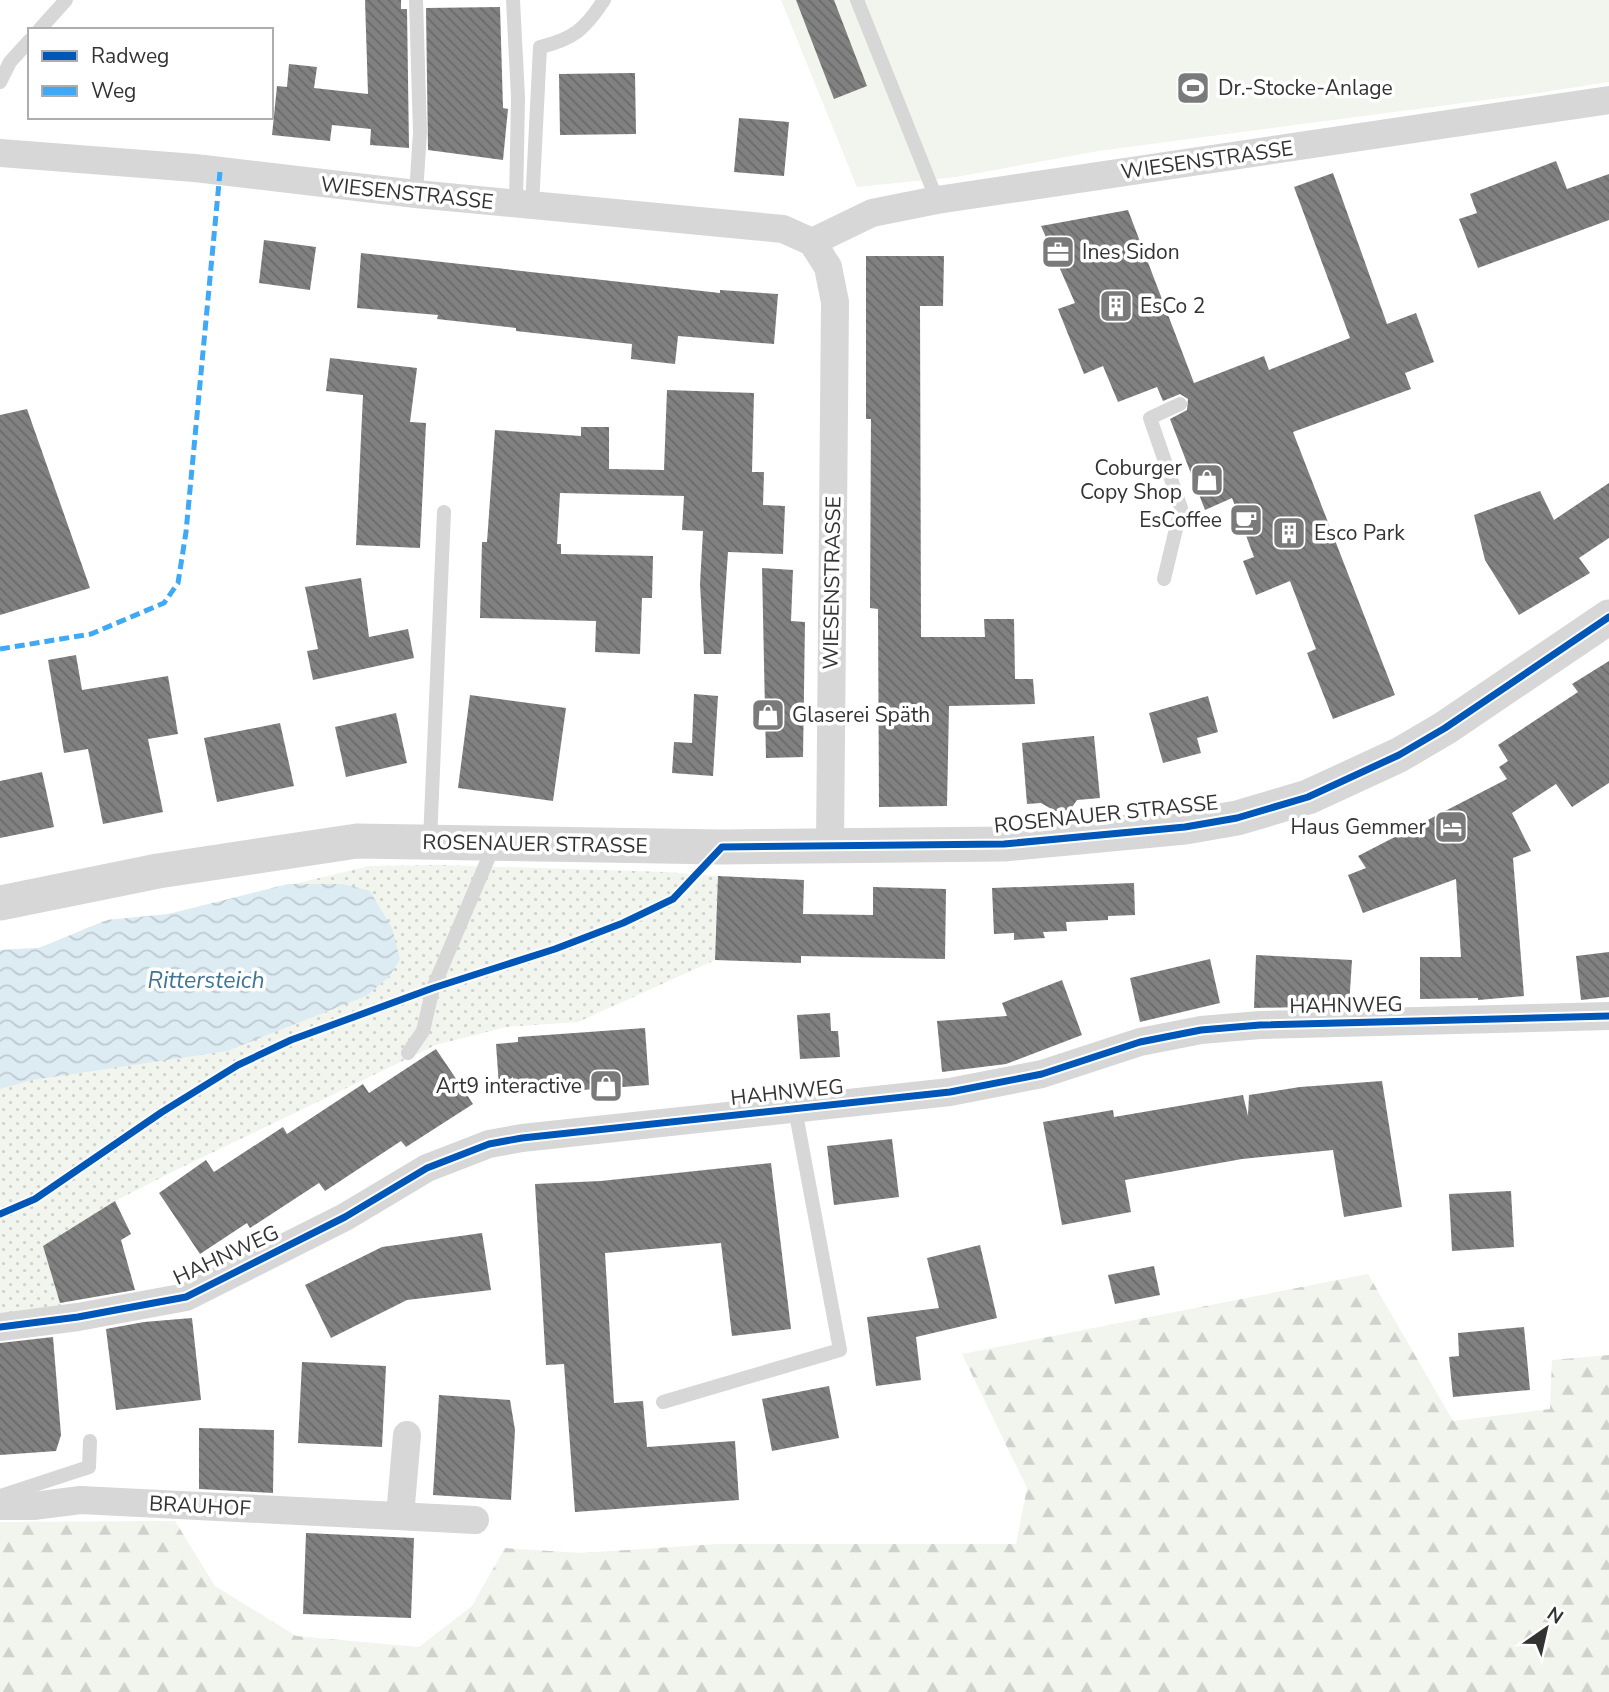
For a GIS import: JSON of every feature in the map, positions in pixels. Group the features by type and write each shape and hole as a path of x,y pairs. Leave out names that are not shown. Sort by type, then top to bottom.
{"street":[{"name":"WIESENSTRASSE","path":"812,242 872,213 937,200 1609,100"},
{"name":"WIESENSTRASSE","path":"0,153 195,168 416,194 783,229 812,242 828,267 835,302 830,846"},
{"name":"ROSENAUER STRASSE","path":"0,903 158,871 357,841 722,847 1004,844 1185,827 1237,818 1308,797 1399,755 1455,721 1609,617"},
{"name":"HAHNWEG","path":"0,1327 78,1317 186,1297 345,1217 428,1168 489,1144 522,1138 950,1092 1029,1077 1140,1042 1201,1030 1260,1025 1609,1016"},
{"path":"400,1516 407,1435"},
{"name":"BRAUHOF","path":"0,1506 33,1506 81,1500 475,1520"}],"lane":[{"path":"41,28 66,0"},
{"path":"416,0 420,132 416,194"},
{"path":"513,0 524,205"},
{"path":"524,205 540,47 561,42 576,34 590,22 604,0"},
{"path":"857,0 937,200"},
{"path":"0,82 9,62 28,42"},
{"path":"1164,579 1181,508 1150,418 1180,404"},
{"path":"430,841 444,512"},
{"path":"408,1053 423,1031 433,988 495,844"},
{"path":"663,1402 840,1350 794,1109"},
{"path":"0,1496 89,1467 90,1441"}],"green space":[{"name":"Dr.-Stocke-Anlage","path":"781,0 1609,0 1609,82 1098,151 956,177 857,187"},
{"path":"442,865 718,876 715,960 578,1022 506,1027 436,1045 174,1171 115,1201 43,1246 62,1309 0,1315 0,950 39,948 107,920 169,914 369,866"},
{"path":"1368,1274 1453,1421 1550,1409 1552,1360 1609,1355 1609,1692 0,1692 0,1522 175,1521 215,1586 296,1636 419,1647 472,1606 505,1548 581,1553 718,1544 1016,1544 1027,1488 962,1354"}],"water":[{"name":"Rittersteich","path":"288,884 343,884 370,891 392,928 400,959 389,977 366,996 227,1051 32,1080 0,1089 0,950 39,948 107,920 169,914"}],"building":[{"path":"365,0 401,0 401,9 407,9 409,148 370,145 371,129 332,125 330,141 272,135 277,86 287,87 289,64 317,67 314,88 368,94"},
{"path":"796,0 834,0 867,86 834,99"},
{"path":"500,7 503,108 508,109 503,160 428,150 426,8"},
{"path":"635,73 636,134 560,135 559,74"},
{"path":"739,118 789,122 784,176 734,172"},
{"path":"1556,161 1567,189 1609,174 1609,220 1478,268 1459,219 1477,213 1470,194"},
{"path":"1333,173 1387,324 1416,313 1434,362 1405,373 1411,389 1293,432 1395,695 1333,719 1307,653 1316,649 1290,581 1256,595 1243,561 1254,557 1232,498 1205,510 1170,419 1187,410 1188,399 1180,394 1163,401 1157,387 1118,402 1103,366 1084,374 1058,309 1075,303 1041,226 1128,210 1194,383 1264,356 1269,370 1350,338 1294,187"},
{"path":"264,240 316,247 310,290 259,283"},
{"path":"361,253 720,293 720,290 778,294 774,344 678,336 675,364 631,359 632,344 516,331 516,328 437,319 438,315 357,308"},
{"path":"866,256 944,256 943,306 920,306 921,637 985,637 984,619 1014,619 1015,679 1033,679 1035,704 949,706 947,806 879,807 878,609 870,608 871,419 866,419"},
{"path":"330,358 417,368 410,422 426,423 420,548 356,545 363,395 326,391"},
{"path":"667,390 754,393 752,472 764,472 763,505 785,506 783,554 728,552 721,654 704,654 700,584 703,531 682,530 684,496 560,493 557,544 561,544 561,554 653,556 652,598 642,598 640,654 595,652 596,621 480,618 482,542 487,542 495,430 581,436 581,427 609,427 609,469 664,470"},
{"path":"27,409 90,588 0,615 0,415"},
{"path":"1609,483 1609,538 1579,558 1590,573 1519,615 1485,560 1474,515 1540,491 1554,520"},
{"path":"762,568 793,570 791,621 805,622 803,757 766,758"},
{"path":"361,578 369,637 408,629 414,658 313,680 307,651 318,649 305,587"},
{"path":"76,655 82,690 168,676 178,734 148,739 163,812 103,824 88,749 64,753 48,660"},
{"path":"1609,661 1609,783 1572,807 1556,784 1512,813 1531,851 1513,858 1524,996 1478,1000 1420,999 1420,957 1461,957 1456,879 1363,913 1348,875 1366,868 1358,856 1507,779 1499,767 1508,761 1498,745 1578,692 1572,684"},
{"path":"694,694 718,696 713,776 672,773 674,742 692,743"},
{"path":"470,695 566,708 553,801 458,788"},
{"path":"1208,696 1218,732 1197,738 1201,753 1163,763 1149,713"},
{"path":"396,713 407,763 346,777 335,727"},
{"path":"280,723 294,786 217,802 204,738"},
{"path":"1094,736 1100,798 1077,800 1070,810 1055,811 1041,803 1027,804 1022,743"},
{"path":"42,772 54,827 0,838 0,781"},
{"path":"718,876 804,880 803,914 873,915 873,887 946,889 945,959 801,956 801,963 715,960"},
{"path":"1134,883 1135,915 1108,916 1108,920 1066,922 1067,931 1043,932 1045,938 1014,940 1014,933 994,934 992,888"},
{"path":"1609,952 1609,997 1581,1000 1576,956"},
{"path":"1256,955 1352,960 1349,1006 1254,1008"},
{"path":"1210,959 1220,1003 1140,1022 1130,978"},
{"path":"1062,980 1082,1035 1006,1064 942,1072 937,1021 1007,1016 1002,1003"},
{"path":"830,1013 831,1031 838,1031 840,1057 800,1059 797,1015"},
{"path":"645,1028 649,1085 515,1095 513,1077 499,1086 496,1044 518,1042 518,1037"},
{"path":"436,1049 473,1104 406,1147 401,1141 325,1191 319,1183 250,1228 247,1223 200,1254 159,1193 206,1160 214,1172 283,1127 287,1134 363,1084 369,1093"},
{"path":"1382,1081 1402,1207 1344,1217 1333,1150 1242,1159 1125,1180 1131,1212 1062,1225 1043,1122 1113,1110 1114,1117 1243,1095 1248,1116 1249,1095 1300,1087"},
{"path":"892,1139 899,1197 834,1205 827,1146"},
{"path":"771,1163 791,1329 732,1336 721,1243 605,1253 614,1403 643,1401 647,1447 735,1441 739,1500 575,1512 564,1364 546,1365 535,1184 601,1181"},
{"path":"1511,1191 1514,1247 1452,1251 1449,1194"},
{"path":"115,1201 131,1234 121,1240 135,1290 60,1303 43,1246"},
{"path":"482,1233 491,1290 407,1300 331,1338 305,1285 382,1247"},
{"path":"980,1245 997,1318 916,1337 921,1380 876,1386 867,1317 939,1308 927,1258"},
{"path":"1154,1266 1160,1295 1115,1304 1108,1275"},
{"path":"192,1318 201,1400 116,1410 106,1329 144,1322"},
{"path":"1524,1327 1530,1390 1453,1397 1449,1357 1459,1356 1458,1333"},
{"path":"53,1337 61,1435 56,1451 0,1455 0,1343"},
{"path":"302,1362 386,1366 382,1447 298,1443"},
{"path":"829,1386 839,1438 772,1451 762,1399"},
{"path":"439,1395 510,1400 515,1430 511,1500 433,1495"},
{"path":"199,1428 274,1430 273,1493 199,1489"},
{"path":"306,1533 414,1538 411,1618 303,1614"}],"marked path":[{"path":"0,649 91,634 164,603 178,583 186,532 220,172"}],"cycle path":[{"path":"0,1214 35,1199 162,1112 238,1065 291,1040 623,923 673,899 722,847 1004,844 1185,827 1237,818 1308,797 1399,755 1445,728 1609,617"},
{"path":"0,1327 78,1317 186,1297 345,1217 427,1168 489,1144 522,1138 950,1092 1042,1074 1140,1042 1201,1030 1260,1025 1609,1016"}],"place":[{"name":"Dr.-Stocke-Anlage","path":"1193,88"},
{"name":"Ines Sidon","path":"1058,252"},
{"name":"EsCo 2","path":"1116,306"},
{"name":"Coburger Copy Shop","path":"1207,480"},
{"name":"EsCoffee","path":"1246,520"},
{"name":"Esco Park","path":"1289,533"},
{"name":"Glaserei Späth","path":"768,715"},
{"name":"Haus Gemmer","path":"1451,827"},
{"name":"Art9 interactive","path":"606,1086"}]}
